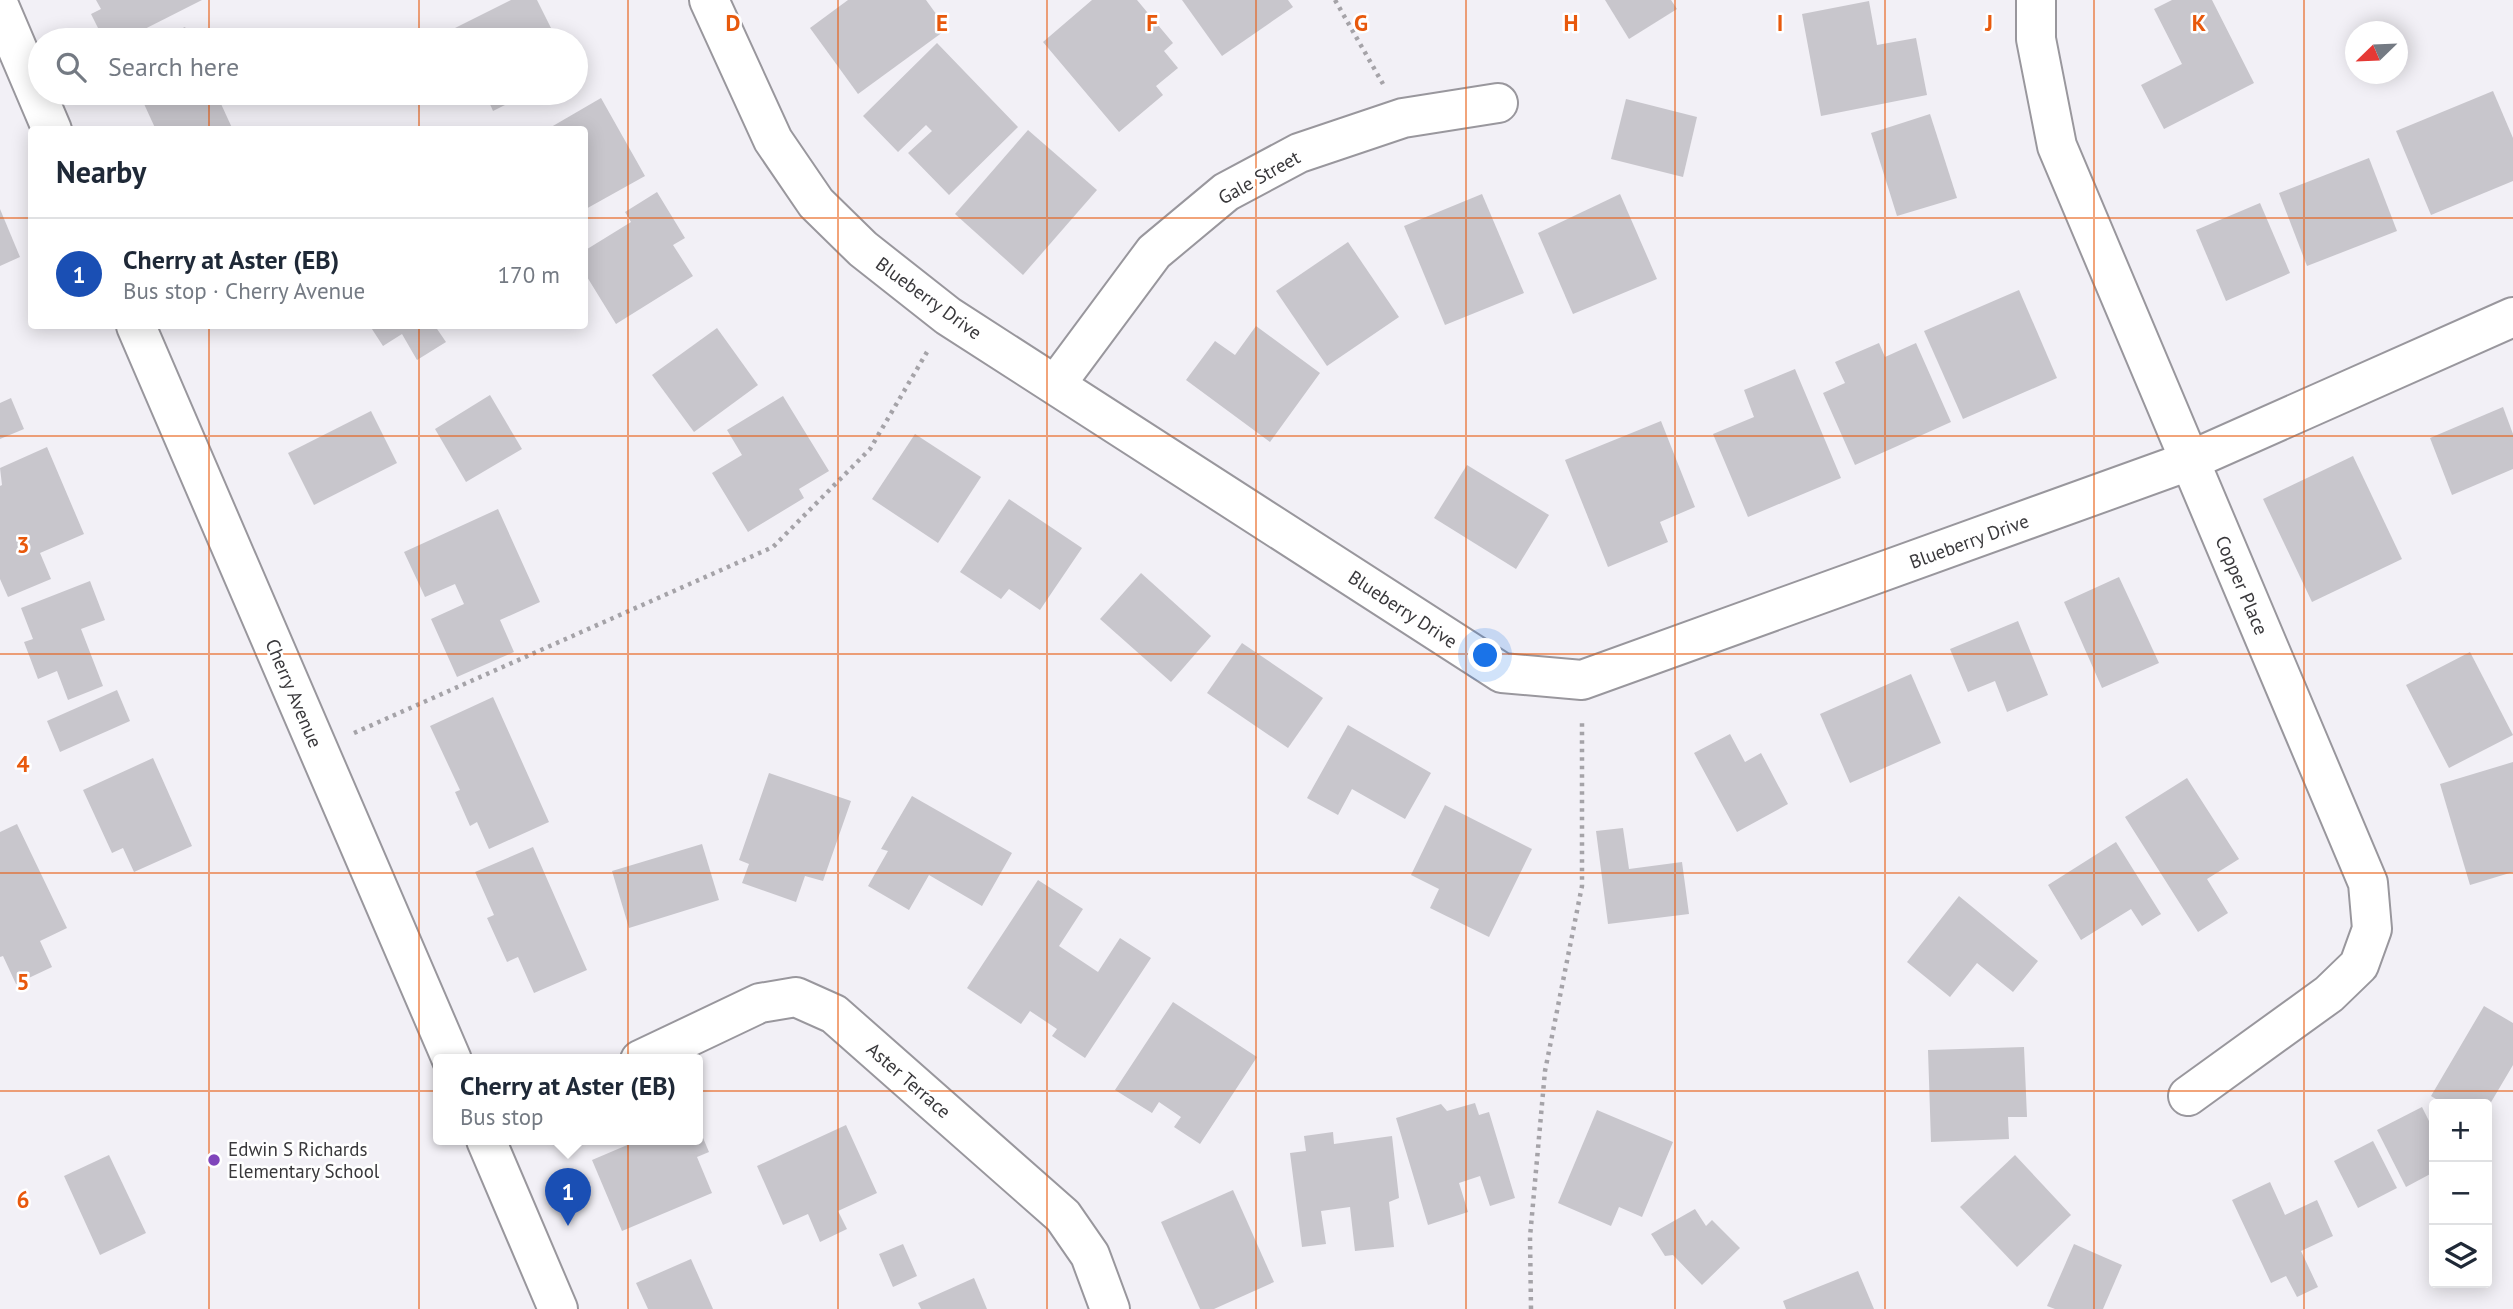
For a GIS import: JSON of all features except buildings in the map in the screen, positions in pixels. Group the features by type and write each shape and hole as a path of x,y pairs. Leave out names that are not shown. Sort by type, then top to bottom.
{"street":[{"name":"Blueberry Drive","path":"709,0 773,140 816,203 863,249 948,316 1503,673 1582,680 2189,461 2513,317"},
{"name":"Copper Place","path":"2036,0 2036,38 2057,146 2368,883 2372,929 2359,965 2329,994 2188,1096"},
{"path":"0,8 28,74"},
{"name":"Gale Street","path":"1056,384 1154,252 1226,192 1299,153 1403,118 1499,103"},
{"path":"41,105 50,126"},
{"name":"Cherry Avenue","path":"137,329 449,1054"},
{"name":"Aster Terrace","path":"653,1054 760,1003 796,997 834,1014 1063,1216 1090,1255 1111,1309"},
{"path":"488,1145 558,1309"}],"path":[{"path":"1335,0 1403,118"},
{"path":"318,749 773,547 870,449 948,316"},
{"path":"1531,1309 1530,1237 1545,1071 1582,886 1582,680"}],"place":[{"name":"Edwin S Richards Elementary School","path":"214,1160"},
{"name":"Cherry at Aster (EB)","path":"568,1226"}]}
